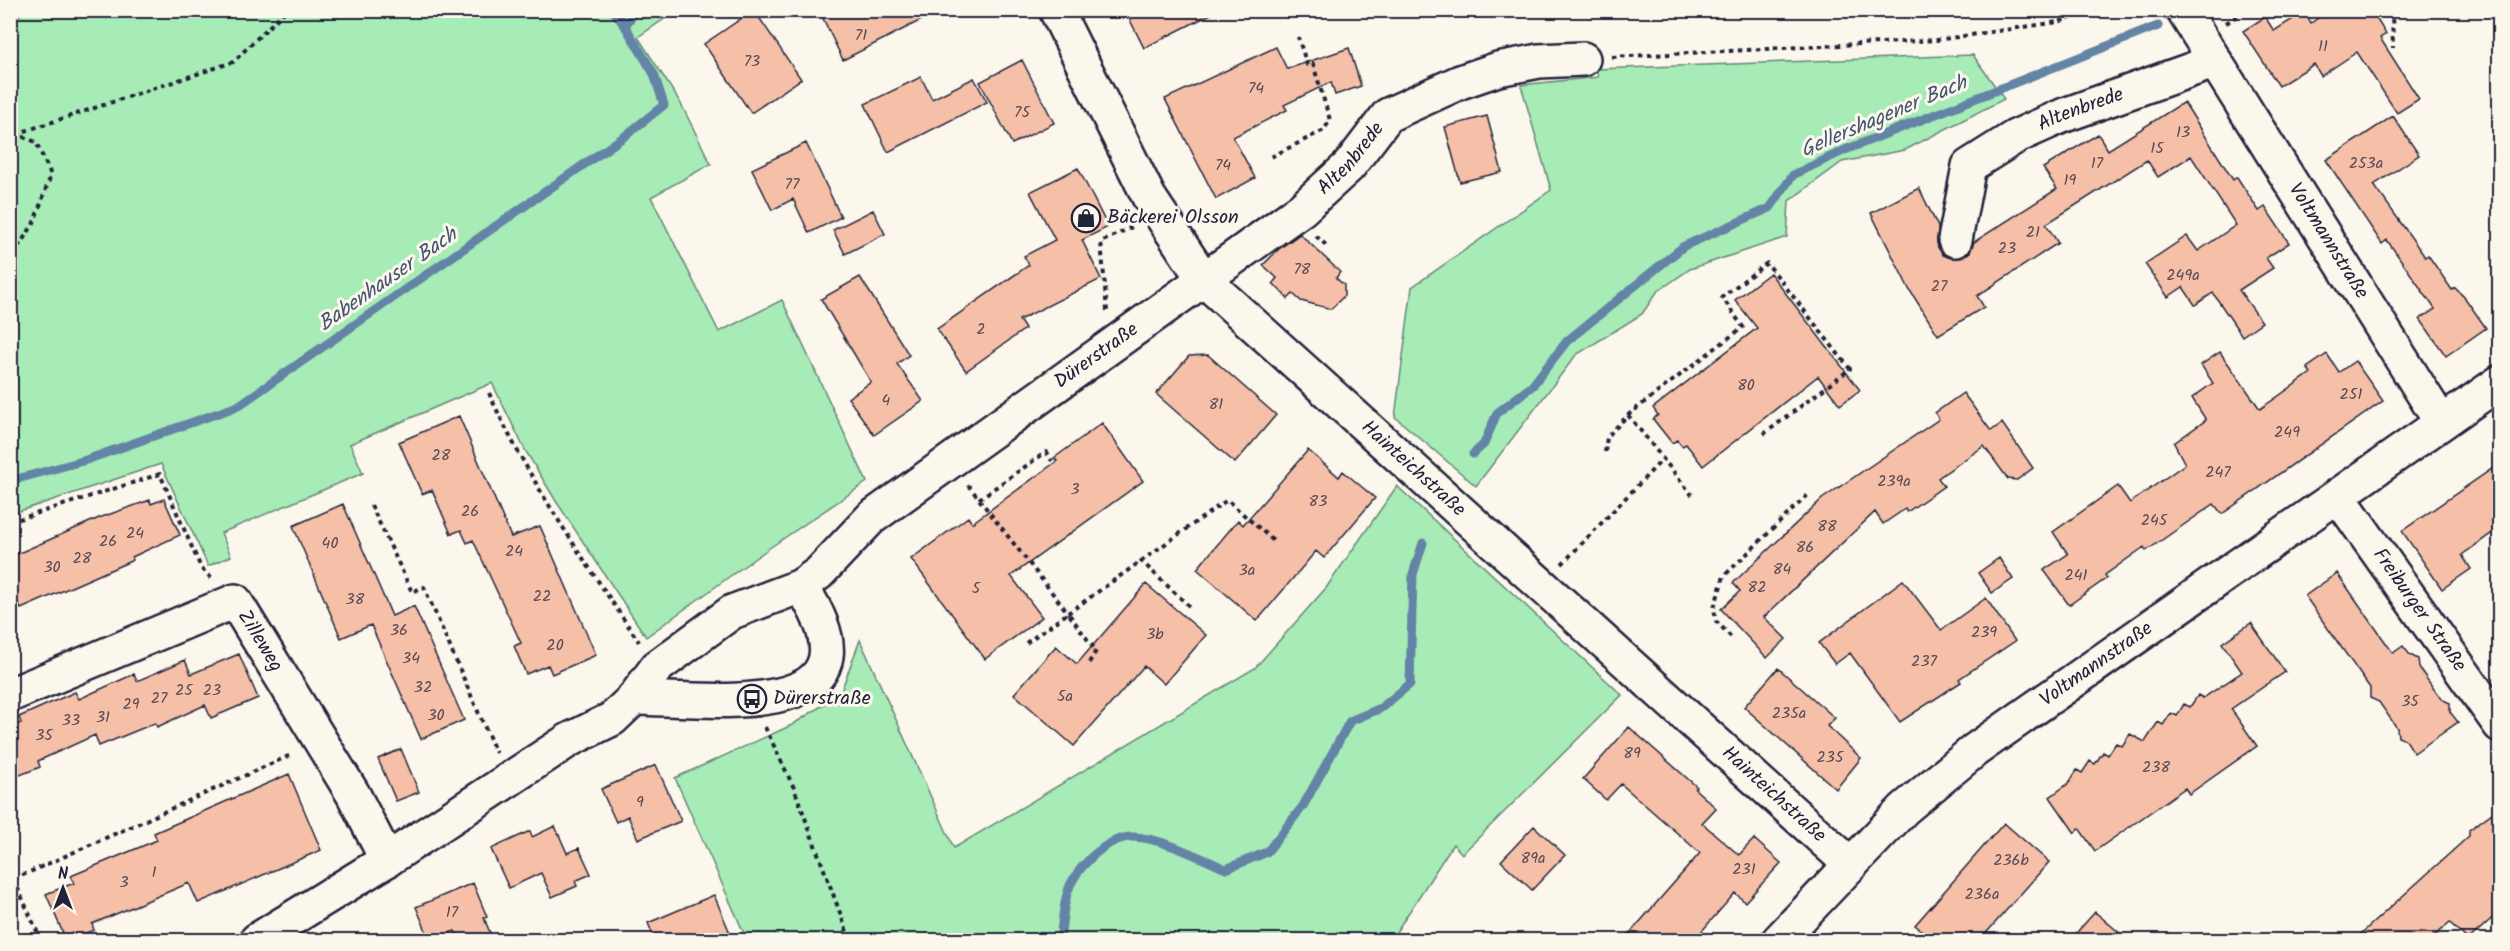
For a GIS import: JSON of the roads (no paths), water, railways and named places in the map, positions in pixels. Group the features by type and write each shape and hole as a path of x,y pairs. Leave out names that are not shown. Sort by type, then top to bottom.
{"street":[{"name":"Hainteichstraße","path":"1056,10 1160,214 1204,280 1850,864"},
{"path":"2183,10 2213,62"},
{"name":"Altenbrede","path":"1204,280 1302,209 1349,166 1388,115 1460,81 1498,69 1583,58"},
{"name":"Altenbrede","path":"1955,240 1968,166 2015,137 2062,116 2213,62"},
{"name":"Voltmannstraße","path":"2213,62 2441,422"},
{"name":"Dürerstraße","path":"257,940 387,860 569,740 612,719 634,698 657,667 732,612 801,586 819,573 871,518 1204,280"},
{"name":"Voltmannstraße","path":"1779,940 1904,809 2001,730 2499,382"},
{"name":"Freiburger Straße","path":"2338,496 2499,725"},
{"path":"634,698 775,698 796,692 814,680 821,669 826,651 824,633 819,613 801,586"},
{"name":"Zilleweg","path":"10,695 235,602 353,794 387,860"}],"waterway":[{"path":"613,10 625,26"},
{"name":"Babenhauser Bach","path":"10,481 86,460 238,406 625,136 664,105 654,74 625,26 636,10"},
{"name":"Gellershagener Bach","path":"1473,454 1484,444 1497,413 1532,386 1567,341 1684,246 1770,208 1793,175 1845,150 2158,26"},
{"name":"Gellershagener Bach","path":"1060,940 1070,885 1091,858 1120,839 1140,837 1152,840 1179,848 1226,869 1267,852 1303,806 1350,721 1381,708 1410,684 1413,574 1423,543"}],"place":[{"name":"Bäckerei Olsson","path":"1086,218"},
{"name":"Dürerstraße","path":"752,699"}]}
